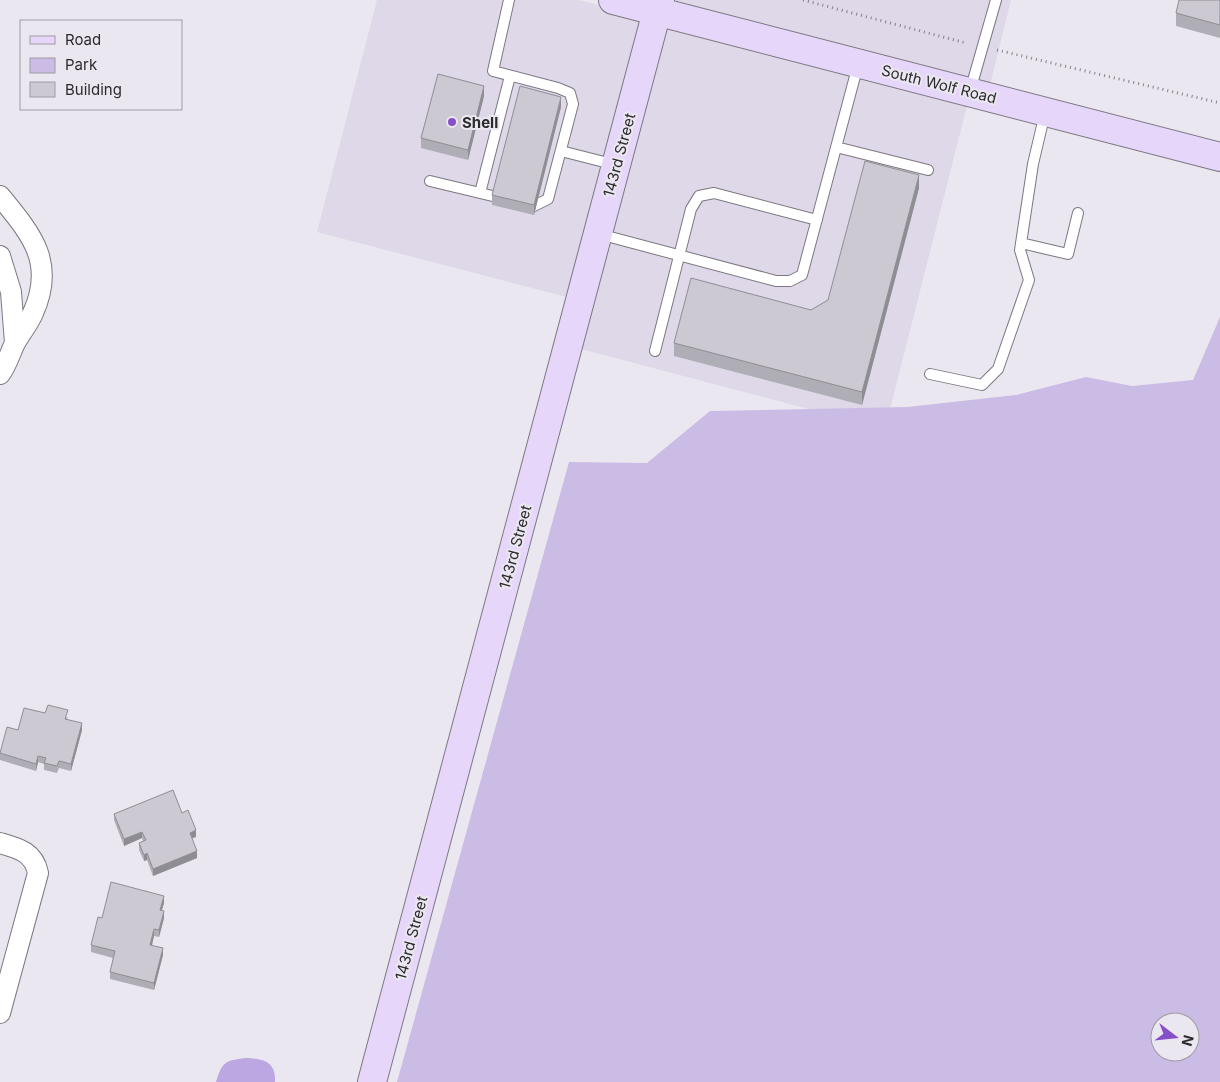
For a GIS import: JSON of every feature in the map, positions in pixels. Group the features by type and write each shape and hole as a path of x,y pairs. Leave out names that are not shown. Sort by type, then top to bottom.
{"main road":[{"name":"South Wolf Road","path":"613,0 659,6 858,63 1220,157"},
{"name":"143rd Street","path":"372,1082 659,6"}],"street":[{"path":"0,196 27,229 41,259 43,274 41,293 33,314 15,343 0,374"},
{"path":"0,256 11,292 15,343"},
{"path":"0,843 29,854 36,863 38,873 0,1013"}],"lane":[{"path":"430,181 534,206 548,199 573,104 570,93 558,88 493,71 509,0"},
{"path":"970,92 996,0"},
{"path":"598,234 776,281 790,281 802,275 858,63"},
{"path":"480,193 510,76"},
{"path":"930,374 982,384 998,368 1029,280 1020,250 1033,164 1045,112"},
{"path":"836,147 928,170"},
{"path":"561,151 616,165"},
{"path":"655,351 691,209 699,196 714,193 816,220"},
{"path":"1021,243 1068,254 1078,212"}],"path":[{"path":"802,0 983,47 1220,103"}],"shaded area":[{"path":"377,0 579,0 647,17 574,299 317,232"},
{"path":"668,0 1011,0 989,89"},
{"path":"664,21 968,102 885,429 577,348"},
{"path":"247,1058 259,1059 268,1063 275,1075 275,1082 216,1082 220,1070 226,1063"}],"green space":[{"path":"1220,317 1220,1082 397,1082 569,462 647,463 710,411 907,407 1016,395 1086,377 1132,386 1193,380"}],"building":[{"path":"1179,0 1220,0 1220,25 1176,13"},
{"name":"Shell","path":"438,74 484,86 468,150 421,138"},
{"name":"Shell","path":"520,86 561,97 534,205 492,195"},
{"path":"865,161 919,175 862,392 674,343 691,278 811,310 828,300"},
{"path":"48,705 68,710 65,719 82,723 71,764 59,761 57,766 44,763 46,758 38,756 36,764 0,753 7,727 18,730 24,708 45,713"},
{"path":"173,790 182,813 188,810 196,830 190,833 197,851 153,869 147,853 144,855 139,843 146,840 142,832 124,839 114,814"},
{"path":"111,882 164,896 160,910 164,911 159,930 154,929 150,945 163,948 154,983 110,972 115,951 91,945 98,917 102,918"}],"place":[{"name":"Shell","path":"452,122"}]}
